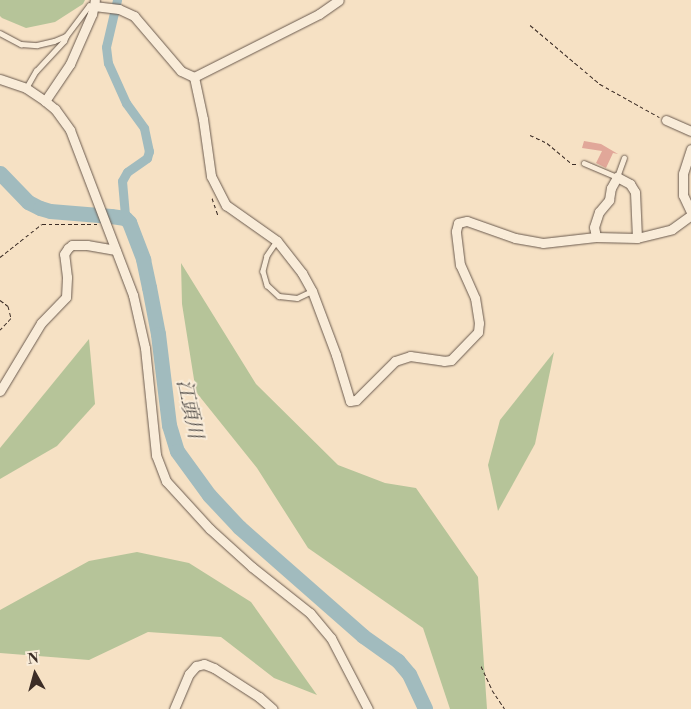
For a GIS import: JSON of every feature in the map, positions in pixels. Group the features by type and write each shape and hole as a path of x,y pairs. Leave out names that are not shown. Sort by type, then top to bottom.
{"street":[{"path":"194,77 319,14 339,0"},
{"path":"45,101 70,64 95,3 134,16 181,71 194,77"},
{"path":"194,77 204,126 211,176 226,204 277,241 290,255 312,291 336,355 348,399 354,402 395,361 410,356 444,361 451,360 478,332 479,323 475,298 460,265 456,231 458,223 467,221 515,238 543,243 596,237 637,238 672,228 691,213 683,195 683,174 691,149"},
{"path":"0,79 26,88 45,101 55,109 70,130 133,295 143,339 156,455 166,481 210,529 252,568 310,613 331,638 368,709"},
{"path":"666,120 691,132"},
{"path":"596,237 594,227 599,212 609,200 611,188 617,177 630,184 635,192 637,238"},
{"path":"0,391 41,323 66,297 67,284 64,254 68,248 72,245 87,245 116,250"},
{"path":"174,709 189,674 196,666 204,664 214,668 244,687 273,709"}],"lane":[{"path":"26,88 36,71 64,41 89,6 95,3"},
{"path":"0,33 21,44 37,45 66,36"},
{"path":"584,163 617,177 624,158"},
{"path":"277,241 267,256 263,272 267,285 279,296 297,298 312,291"}],"path":[{"path":"530,25 600,84 666,120"},
{"path":"530,135 553,147 572,164 584,163"},
{"path":"0,257 42,224 82,223 107,225"},
{"path":"0,300 8,306 11,318 0,330"},
{"path":"481,666 492,690 505,709"}],"green space":[{"path":"0,0 85,0 83,4 55,22 26,28 0,16"},
{"path":"181,263 256,384 338,465 385,483 416,488 478,577 487,709 450,709 423,628 308,548 257,468 196,392 182,304"},
{"path":"89,339 95,404 57,446 0,479 0,448"},
{"path":"554,352 535,444 498,511 488,465 500,420"},
{"path":"137,552 189,563 251,602 317,695 274,678 221,637 148,632 89,660 0,653 0,610 89,561"}],"building":[{"path":"584,141 601,144 618,154 613,153 606,168 596,163 602,151 582,148"}],"waterway":[{"path":"117,0 106,47 108,63 126,103 144,128 149,151 147,158 127,172 122,181 125,218"},
{"name":"江頭川","path":"0,173 28,202 40,208 50,211 125,218 129,222 143,259 149,287 158,334 169,425 177,451 209,495 239,527 363,636 398,661 409,674 425,709"}]}
